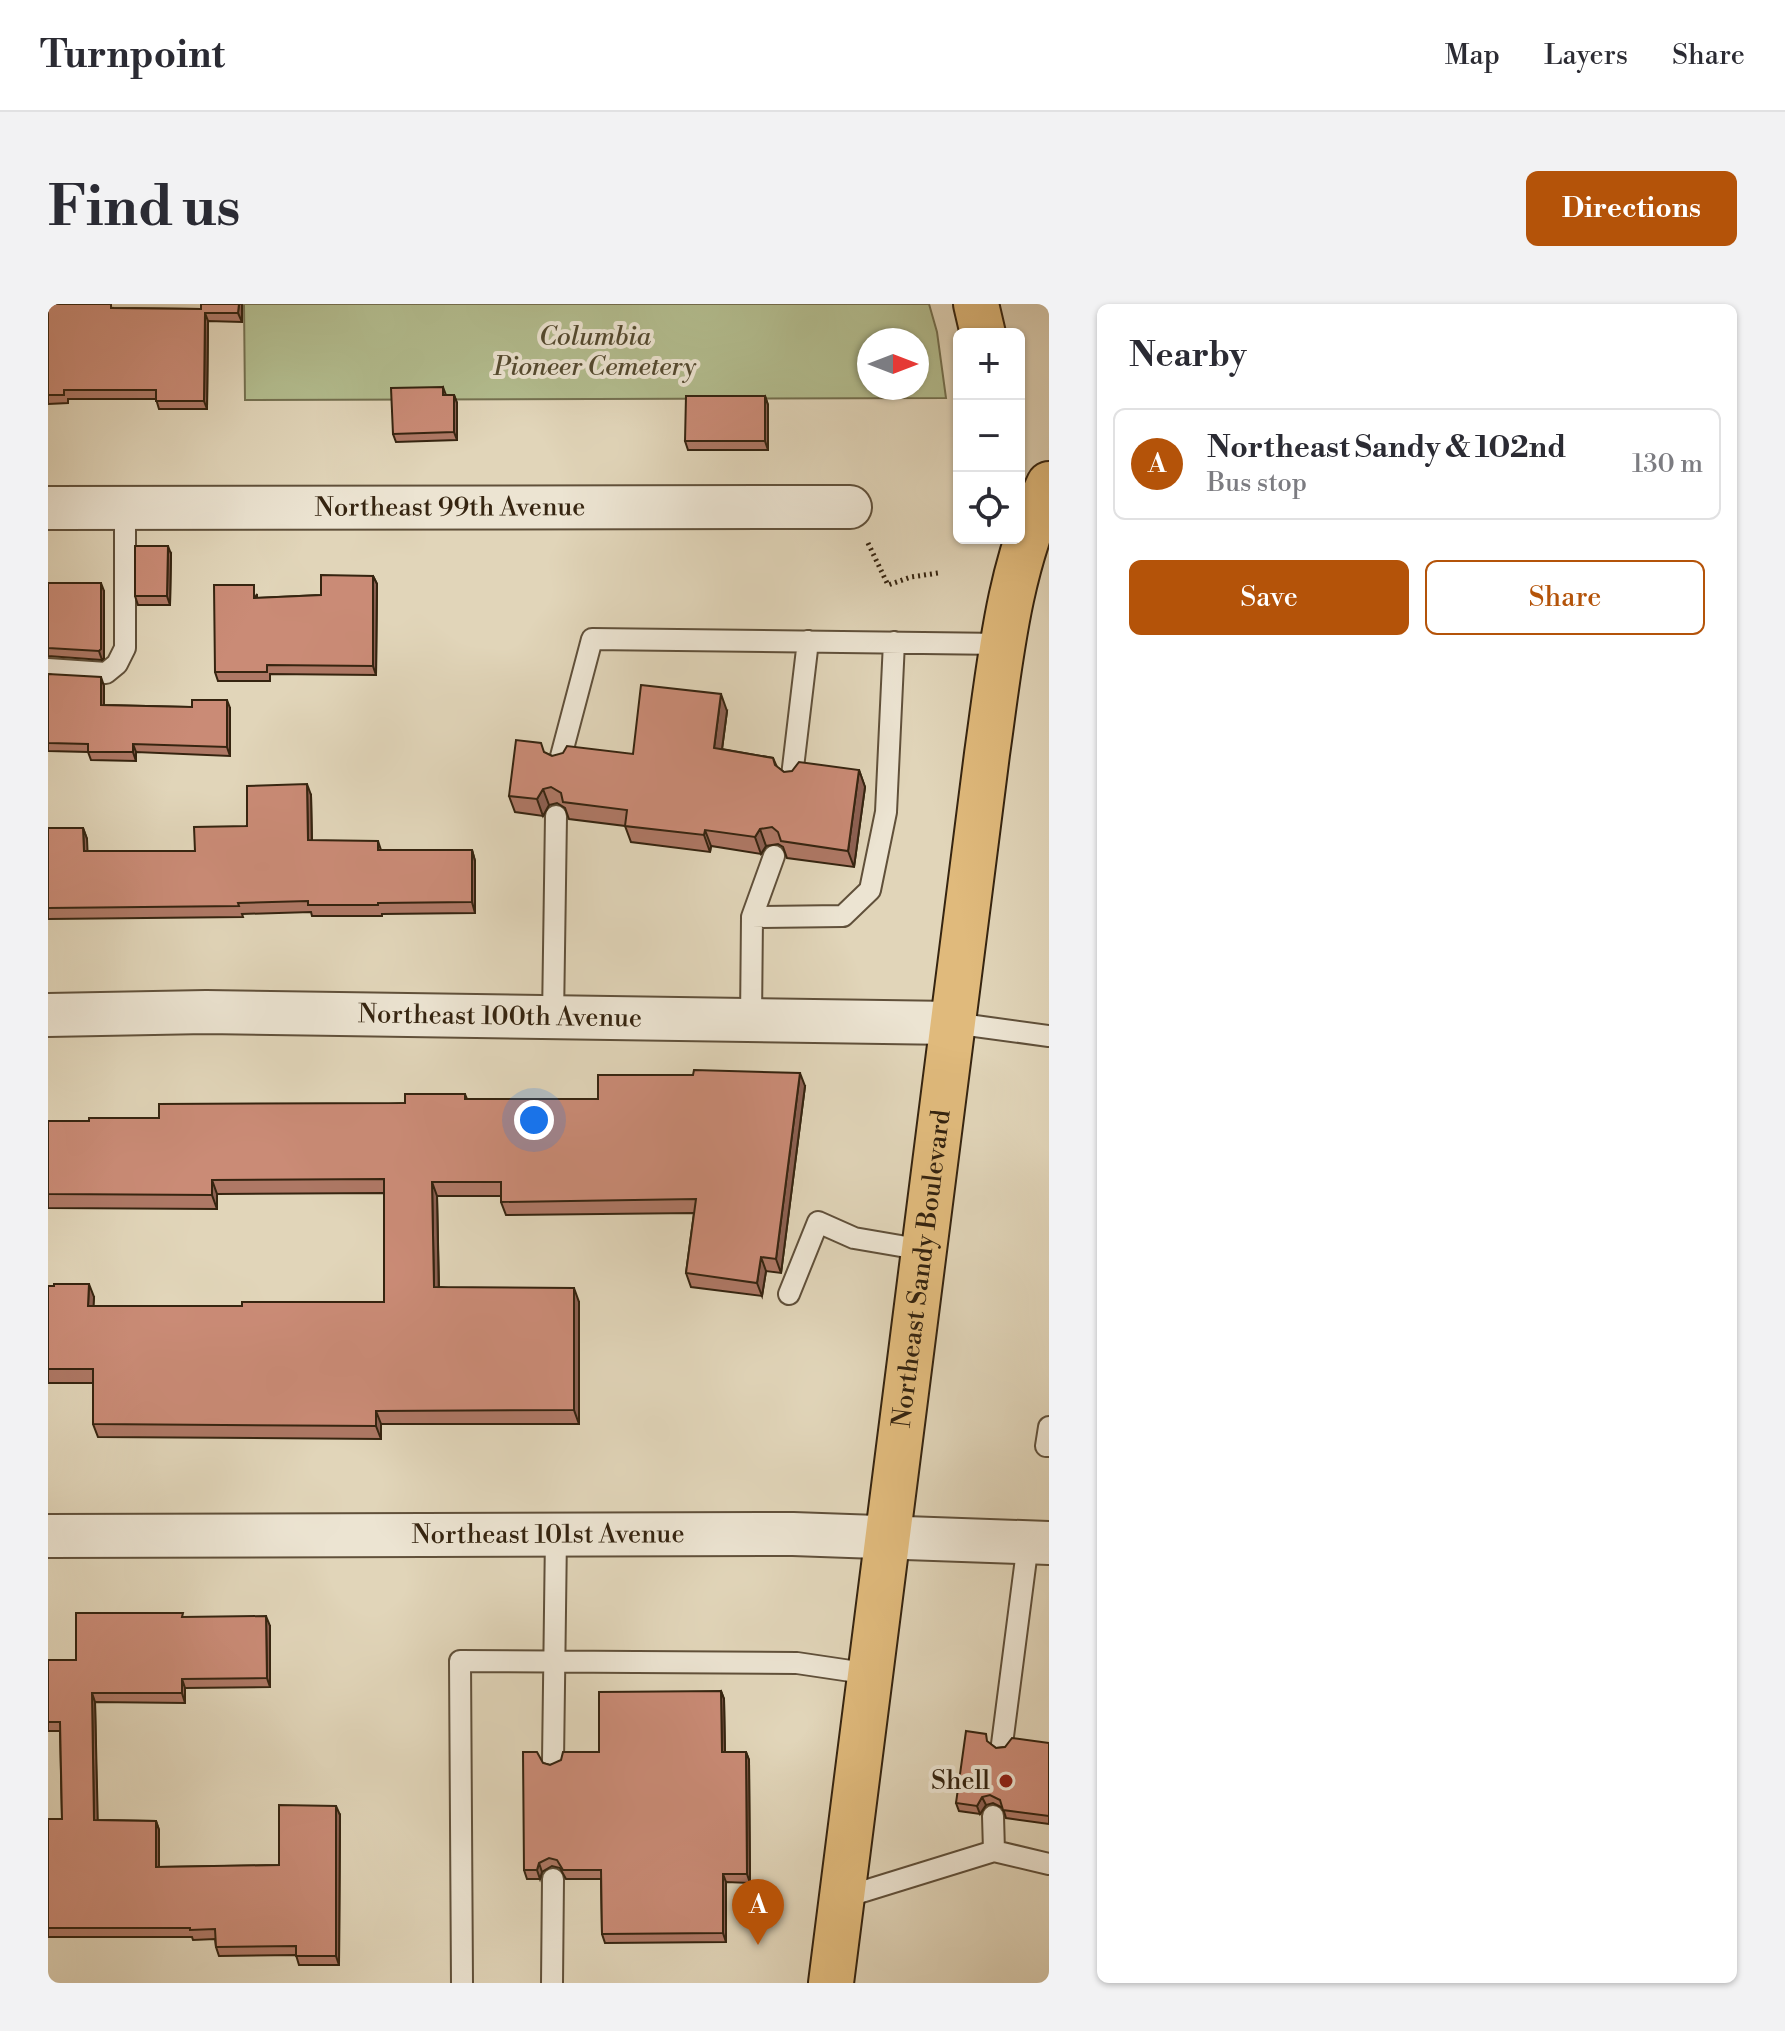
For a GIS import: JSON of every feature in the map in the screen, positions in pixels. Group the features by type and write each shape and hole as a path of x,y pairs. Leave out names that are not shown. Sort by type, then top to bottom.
{"main road":[{"path":"976,304 982,328"},
{"name":"Northeast Sandy Boulevard","path":"831,1983 987,754 1018,548 1049,484"}],"street":[{"name":"Northeast 99th Avenue","path":"48,508 850,507"},
{"name":"Northeast 100th Avenue","path":"48,1015 206,1012 953,1023"},
{"name":"Northeast 101st Avenue","path":"48,1536 793,1534 1039,1543"}],"lane":[{"path":"48,669 106,673 117,664 125,648 125,508"},
{"path":"560,760 592,639 1003,644"},
{"path":"792,776 808,641"},
{"path":"752,917 843,916 870,890 886,812 894,642"},
{"path":"553,1018 556,816"},
{"path":"751,1020 752,917 774,856"},
{"path":"953,1023 1049,1036"},
{"path":"789,1294 818,1222 854,1238 924,1250"},
{"path":"1049,1427 1046,1446 1049,1446"},
{"path":"553,1761 556,1535"},
{"path":"1002,1744 1039,1543"},
{"path":"462,1983 460,1661 797,1663 871,1674"},
{"path":"993,1816 994,1851"},
{"path":"842,1898 994,1851 1049,1864"},
{"path":"552,1983 553,1879"}],"path":[{"path":"850,507 888,585 911,577 938,573"}],"green space":[{"name":"Columbia Pioneer Cemetery","path":"244,304 929,304 937,332 946,398 929,398 929,328 857,328 857,398 245,400"}],"building":[{"path":"48,304 201,309 201,304 239,304 238,313 205,313 204,401 156,401 156,390 64,390 64,395 48,395"},
{"path":"443,387 443,395 454,395 454,432 393,434 391,388"},
{"path":"686,396 765,396 765,441 685,441"},
{"path":"135,546 168,546 167,596 135,596"},
{"path":"321,575 373,576 373,666 267,665 267,672 215,672 214,585 254,585 254,598 321,595"},
{"path":"48,583 101,583 99,651 48,648"},
{"path":"48,674 101,677 101,705 192,707 192,700 227,700 227,747 133,744 133,752 88,752 88,744 48,743"},
{"path":"641,685 721,694 714,748 773,758 775,765 784,772 792,771 799,762 859,770 848,851 781,841 772,827 760,829 755,837 705,830 704,835 625,826 627,810 563,802 561,793 551,787 543,789 537,799 509,796 516,740 541,743 544,752 552,756 563,753 567,746 633,754"},
{"path":"307,784 308,840 378,841 378,850 472,850 472,902 308,905 308,901 238,903 239,906 48,908 48,828 83,828 84,851 195,851 194,827 247,826 247,786"},
{"path":"694,1070 800,1073 776,1259 761,1257 757,1283 686,1273 696,1199 501,1202 501,1182 432,1182 434,1287 574,1288 574,1410 376,1411 376,1426 93,1424 93,1369 48,1369 48,1286 54,1284 89,1284 88,1306 384,1302 384,1179 212,1180 212,1195 48,1194 48,1121 159,1118 159,1104 405,1103 405,1094 465,1094 465,1099 598,1099 598,1075 693,1075"},
{"path":"76,1613 266,1616 267,1678 182,1679 182,1693 92,1693 94,1820 156,1821 156,1867 279,1865 279,1805 336,1806 336,1956 296,1956 296,1946 216,1947 215,1929 48,1928 48,1819 62,1819 60,1722 48,1722 48,1660 76,1660"},
{"path":"721,1691 722,1752 746,1752 747,1874 723,1874 723,1933 602,1934 601,1870 563,1870 557,1860 549,1858 539,1863 537,1870 524,1870 523,1752 537,1752 543,1763 550,1765 561,1760 563,1752 599,1752 599,1692"},
{"name":"Shell","path":"966,1731 986,1734 987,1741 996,1748 1005,1747 1012,1738 1049,1743 1049,1816 1003,1810 1000,1800 990,1795 982,1797 977,1806 956,1803"}],"place":[{"name":"Shell","path":"1006,1781"},
{"name":"Northeast Sandy & 102nd","path":"758,1945"}]}
